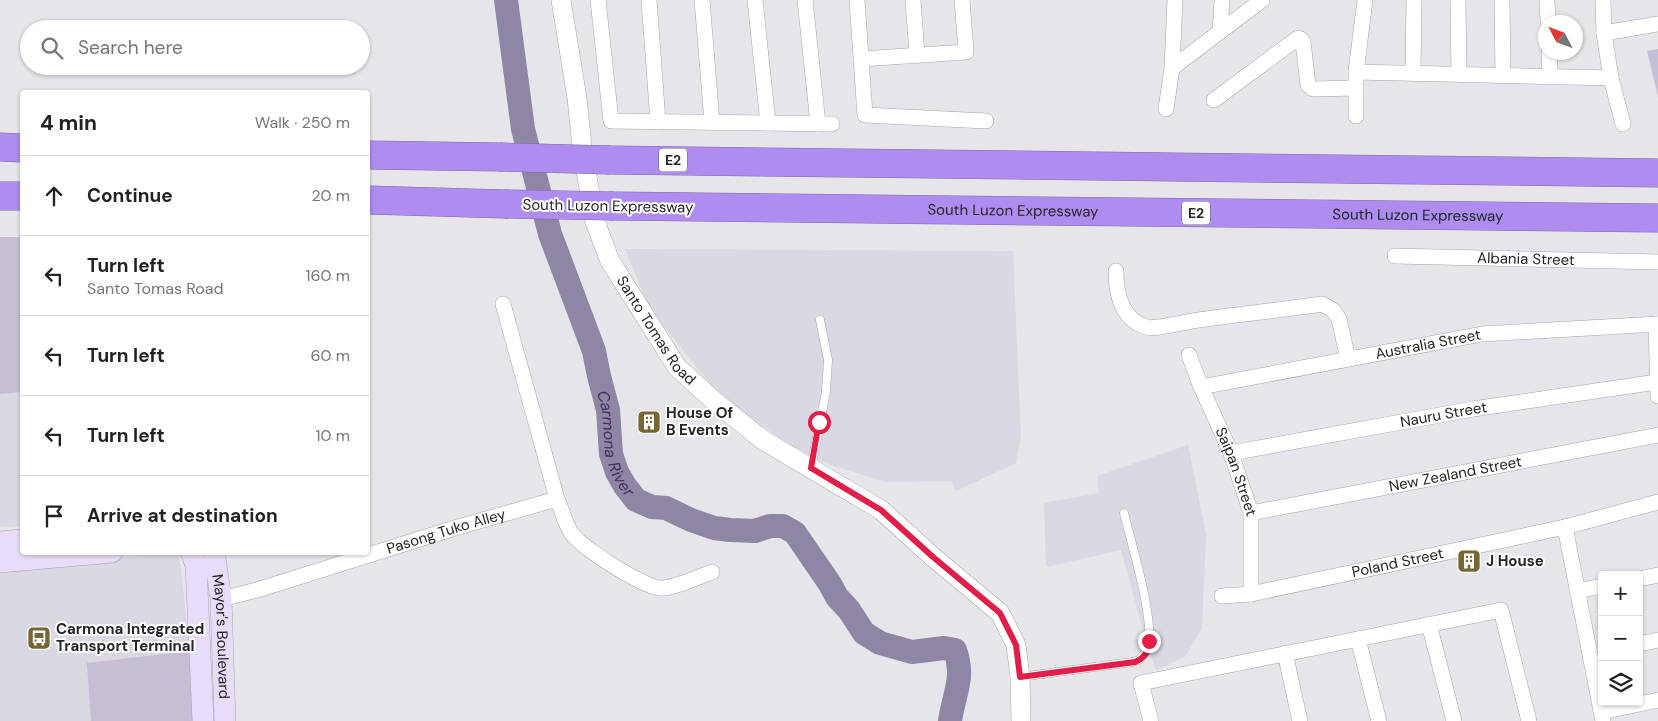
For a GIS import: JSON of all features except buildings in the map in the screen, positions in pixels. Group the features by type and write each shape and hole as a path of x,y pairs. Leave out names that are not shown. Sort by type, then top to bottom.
{"highway":[{"path":"0,147 20,148"},
{"name":"E2","path":"370,155 1658,174"},
{"path":"0,196 20,196"},
{"name":"South Luzon Expressway","path":"370,200 613,206 1658,218"}],"main road":[{"path":"0,542 20,540"},
{"path":"0,562 78,555"},
{"name":"Mayor's Boulevard","path":"192,555 196,565 203,721"},
{"name":"Mayor's Boulevard","path":"214,555 221,599 225,721"}],"street":[{"name":"Santo Tomas Road","path":"561,0 594,219 610,261 678,366 714,400 764,440 881,510 933,557 1000,613 1016,645 1020,677 1021,721"},
{"path":"598,0 611,121 825,124 805,0"},
{"path":"649,0 658,122"},
{"path":"702,0 712,122"},
{"path":"755,0 768,123"},
{"path":"857,0 865,115 986,121"},
{"path":"914,0 917,55"},
{"path":"861,60 966,52 962,0"},
{"path":"1166,110 1172,68 1175,0"},
{"path":"1220,32 1222,0"},
{"path":"1172,68 1262,0"},
{"path":"1356,116 1356,72 1365,0"},
{"path":"1413,72 1414,0"},
{"path":"1458,0 1459,73"},
{"path":"1502,0 1503,75"},
{"path":"1547,0 1548,15"},
{"path":"1603,0 1604,33 1611,78 1623,124"},
{"path":"1604,33 1658,24"},
{"path":"1214,100 1298,38 1303,42 1308,85 1313,89 1356,88"},
{"path":"1549,60 1550,76"},
{"path":"1356,72 1611,78"},
{"name":"Albania Street","path":"1395,256 1658,262"},
{"path":"1116,271 1116,287 1122,310 1138,324 1149,328 1322,304 1333,310 1340,319 1348,359"},
{"path":"503,304 557,499 570,530 580,542 601,559 652,586 664,588 712,572"},
{"path":"1657,324 1657,389"},
{"name":"Australia Street","path":"1201,387 1482,334 1657,324"},
{"name":"Saipan Street","path":"1189,355 1201,387 1232,453 1251,513 1251,594"},
{"name":"Nauru Street","path":"1232,453 1473,409 1657,389"},
{"name":"New Zealand Street","path":"1251,513 1658,435"},
{"name":"Pasong Tuko Alley","path":"370,555 557,499"},
{"name":"Poland Street","path":"1222,596 1251,594 1565,527 1658,502"},
{"path":"1565,527 1577,591 1596,653 1602,716 1658,700"},
{"name":"Pasong Tuko Alley","path":"221,599 257,590 369,555"},
{"path":"1643,578 1658,575"},
{"path":"1577,591 1598,587"},
{"path":"1151,721 1141,682 1500,610 1529,721"},
{"path":"1429,624 1454,721"},
{"path":"1358,639 1379,721"},
{"path":"1643,643 1658,640"},
{"path":"1285,653 1300,721"}],"lane":[{"path":"811,468 826,392 828,360 820,320"},
{"path":"1020,677 1132,662 1139,660 1148,651 1150,628 1124,513"}],"shaded area":[{"path":"1658,49 1658,97 1647,51"},
{"path":"0,237 20,237 20,392 0,394"},
{"path":"625,249 1013,251 1021,437 1016,463 956,491 951,481 885,482 822,462 785,442 716,391 649,308"},
{"path":"20,392 20,526 0,527 0,394"},
{"path":"1188,445 1206,534 1202,628 1185,657 1156,670 1121,550 1046,567 1044,503 1099,493 1097,476"},
{"path":"155,555 179,555 190,651 195,721 0,721 0,568"},
{"path":"190,651 194,721 91,721 87,663"}],"waterway":[{"name":"Carmona River","path":"506,0 523,129 550,234 594,351 608,410 611,454 617,472 625,486 636,500 652,507 666,508 714,528 755,531 770,526 783,526 795,533 837,597 849,610 864,633 880,643 912,652 944,648 955,650 958,660 959,677 950,721"}],"place":[{"name":"House Of B Events","path":"649,422"},
{"name":"J House","path":"1469,561"},
{"name":"Carmona Integrated Transport Terminal","path":"39,638"}],"route":[{"path":"819,422 811,468 881,510 933,557 1000,613 1016,645 1020,677 1135,662 1148,651 1149,641"}]}
